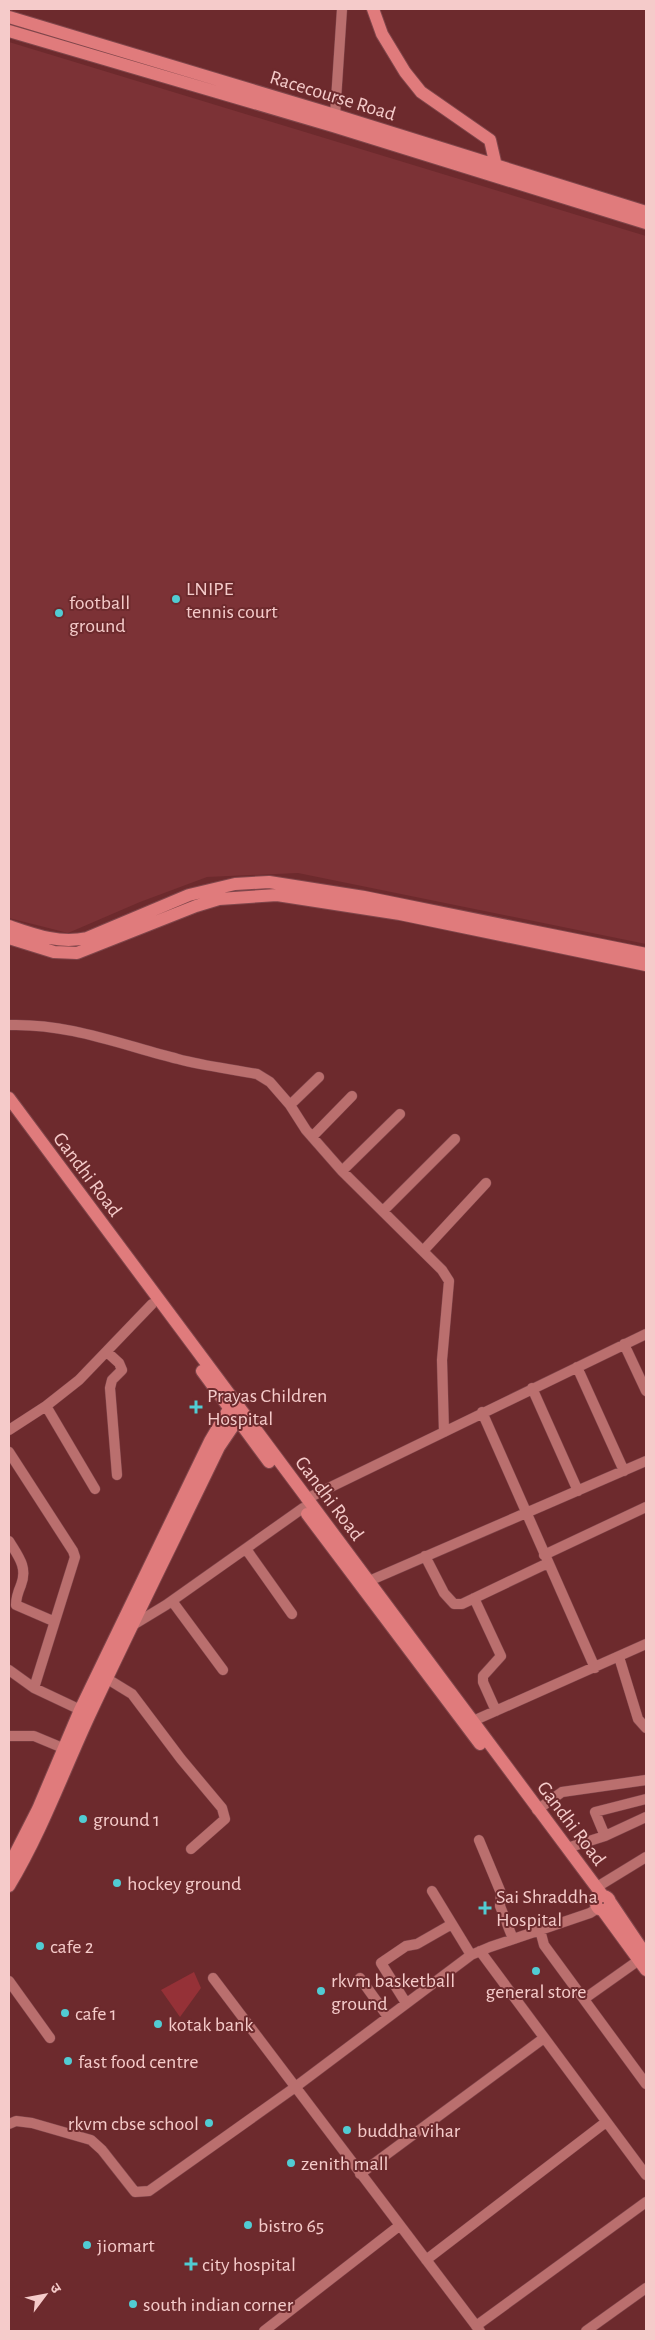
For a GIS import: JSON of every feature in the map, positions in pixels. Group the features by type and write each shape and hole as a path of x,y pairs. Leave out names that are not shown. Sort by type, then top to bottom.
{"main road":[{"path":"373,9 382,34 405,72 421,92 490,140 496,166"},
{"name":"Racecourse Road","path":"9,17 334,120 646,223"},
{"name":"Racecourse Road","path":"9,31 496,166 646,212"},
{"path":"9,926 49,939 74,940 87,938 189,896 234,884 269,882 364,897 646,954"},
{"path":"9,938 54,952 77,953 196,906 219,899 277,895 400,914 646,965"},
{"name":"Gandhi Road","path":"9,1098 305,1504 601,1901 644,1962"},
{"name":"Gandhi Road","path":"9,1112 152,1304 232,1404"},
{"path":"9,1866 68,1750 210,1441 232,1404"},
{"path":"103,1675 133,1625 219,1447 240,1415"},
{"name":"Gandhi Road","path":"305,1504 369,1581 567,1848 601,1901"},
{"path":"9,1886 24,1861 47,1814 68,1750"}],"street":[{"path":"334,120 342,9"},
{"path":"9,1025 26,1025 80,1032 179,1060 257,1074 270,1082 342,1171 442,1270 449,1281 442,1360 444,1432"},
{"path":"290,1105 319,1077"},
{"path":"312,1136 352,1096"},
{"path":"342,1171 400,1114"},
{"path":"383,1211 455,1140"},
{"path":"423,1251 486,1183"},
{"path":"9,1430 46,1406 79,1380 152,1304"},
{"path":"133,1625 172,1601 246,1549 305,1504 482,1412 646,1334"},
{"path":"624,1344 646,1391"},
{"path":"107,1352 119,1363 122,1370 112,1380 110,1388 117,1475"},
{"path":"577,1367 624,1471"},
{"path":"532,1388 578,1491"},
{"path":"46,1406 95,1489"},
{"path":"482,1412 595,1668"},
{"path":"9,1452 73,1550 74,1565 53,1621 34,1688"},
{"path":"369,1581 646,1461"},
{"path":"424,1556 450,1602 462,1604 646,1507"},
{"path":"9,1541 23,1564 25,1571 16,1598 16,1605 53,1621"},
{"path":"246,1549 292,1614"},
{"path":"474,1598 501,1656 483,1676 483,1682 496,1711"},
{"path":"172,1601 223,1670"},
{"path":"473,1721 646,1644"},
{"path":"619,1657 638,1718 646,1728"},
{"path":"9,1670 34,1688 85,1713"},
{"path":"103,1675 132,1694 181,1759 222,1808 225,1819 221,1825 192,1849"},
{"path":"9,1736 34,1736 68,1750"},
{"path":"537,1810 562,1792 646,1780"},
{"path":"605,1836 595,1812 646,1799"},
{"path":"567,1848 605,1836 646,1817"},
{"path":"479,1840 500,1893 500,1906 513,1939"},
{"path":"9,2124 16,2121 32,2123 91,2140 102,2150 135,2192 149,2191 294,2088 475,1953 590,1914 646,1857"},
{"path":"432,1891 452,1924 544,2038 646,2176"},
{"path":"406,2003 381,1963 406,1946 417,1944 452,1924"},
{"path":"540,1930 544,1945 646,2084"},
{"path":"584,1999 644,1962"},
{"path":"213,1978 294,2088 478,2329 646,2202"},
{"path":"360,1978 388,2017"},
{"path":"9,1981 50,2038"},
{"path":"360,2174 544,2038"},
{"path":"636,2070 646,2064"},
{"path":"426,2260 606,2122"},
{"path":"264,2331 399,2226"},
{"path":"586,2331 646,2288"}],"shaded area":[{"path":"9,42 646,236 646,944 298,873 207,877 140,902 68,933 9,918"},
{"path":"194,1972 201,1988 180,2017 161,1990"}],"place":[{"name":"LNIPE tennis court","path":"176,599"},
{"name":"football ground","path":"59,613"},
{"name":"Prayas Children Hospital","path":"196,1407"},
{"name":"ground 1","path":"83,1819"},
{"name":"hockey ground","path":"117,1883"},
{"name":"Sai Shraddha Hospital","path":"485,1908"},
{"name":"cafe 2","path":"40,1946"},
{"name":"general store","path":"536,1971"},
{"name":"rkvm basketball ground","path":"321,1991"},
{"name":"cafe 1","path":"65,2013"},
{"name":"kotak bank","path":"158,2024"},
{"name":"fast food centre","path":"68,2061"},
{"name":"rkvm cbse school","path":"209,2123"},
{"name":"buddha vihar","path":"347,2130"},
{"name":"zenith mall","path":"291,2163"},
{"name":"bistro 65","path":"248,2225"},
{"name":"jiomart","path":"87,2245"},
{"name":"city hospital","path":"191,2264"},
{"name":"south indian corner","path":"133,2304"}]}
